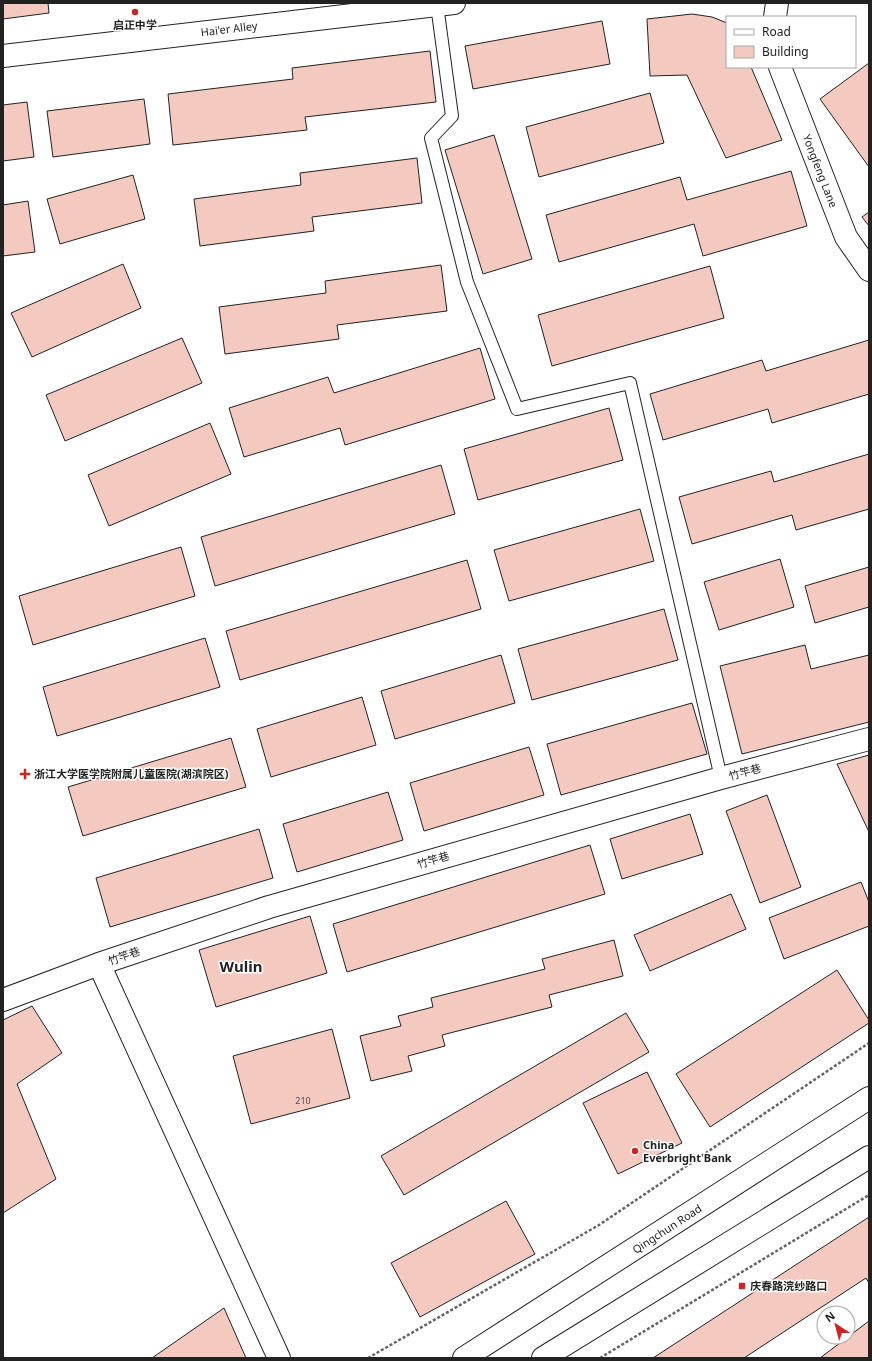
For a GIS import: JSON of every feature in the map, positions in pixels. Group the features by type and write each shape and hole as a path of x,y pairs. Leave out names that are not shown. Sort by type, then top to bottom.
{"street":[{"path":"774,16 777,3"},
{"name":"Hai'er Alley","path":"3,56 446,4"},
{"name":"Yongfeng Lane","path":"780,68 846,237 869,270"},
{"name":"竹竿巷","path":"3,1000 99,964 269,907 721,778 869,739"},
{"path":"99,964 279,1358"},
{"name":"Qingchun Road","path":"464,1358 869,1098"},
{"path":"543,1358 869,1157"}],"lane":[{"path":"446,4 452,116 431,138 468,282 517,409 630,382 721,778"}],"path":[{"path":"368,1358 599,1225 869,1043"},
{"path":"600,1358 869,1195"}],"building":[{"path":"3,3 48,3 49,13 3,19"},
{"path":"692,14 712,17 726,23 726,68 751,68 782,140 726,158 687,75 650,76 647,19"},
{"path":"602,21 610,64 473,89 465,46"},
{"path":"430,51 436,102 305,117 307,130 173,145 168,94 293,79 292,68"},
{"path":"869,63 869,167 820,99"},
{"path":"650,93 664,143 539,177 526,127"},
{"path":"144,99 150,144 53,157 47,111"},
{"path":"27,102 34,157 3,161 3,105"},
{"path":"494,135 532,259 483,274 445,150"},
{"path":"417,158 422,203 312,217 314,231 200,246 194,199 301,185 300,173"},
{"path":"791,171 807,226 703,256 694,224 559,262 546,215 680,177 687,200"},
{"path":"133,175 145,219 60,244 47,199"},
{"path":"28,201 35,252 3,256 3,205"},
{"path":"869,212 869,226 862,217"},
{"path":"123,264 141,308 32,357 11,313"},
{"path":"441,265 447,311 337,325 339,339 225,354 219,307 326,293 325,281"},
{"path":"710,266 724,318 552,366 538,315"},
{"path":"182,338 202,383 65,441 46,395"},
{"path":"869,340 869,394 772,423 768,409 663,440 650,394 762,360 766,371"},
{"path":"480,348 495,399 345,445 340,428 244,457 229,408 328,377 334,393"},
{"path":"609,408 623,460 478,500 464,449"},
{"path":"210,423 231,474 109,526 88,475"},
{"path":"869,454 869,509 796,530 792,515 692,544 679,497 771,471 774,482"},
{"path":"441,465 455,514 215,586 201,537"},
{"path":"640,509 654,561 509,601 494,550"},
{"path":"181,547 195,596 33,645 19,596"},
{"path":"780,559 794,607 719,630 704,582"},
{"path":"467,560 481,609 240,680 226,631"},
{"path":"869,567 869,607 815,623 805,586"},
{"path":"664,609 678,660 532,700 518,649"},
{"path":"205,638 220,687 57,736 43,687"},
{"path":"805,645 811,669 869,655 869,722 742,754 720,666"},
{"path":"501,655 515,703 395,739 381,691"},
{"path":"362,697 376,745 271,777 257,729"},
{"path":"692,703 707,754 561,795 547,744"},
{"path":"231,738 246,787 83,836 68,787"},
{"path":"529,747 544,795 424,831 410,783"},
{"path":"869,755 869,832 837,764"},
{"path":"388,792 403,840 297,872 283,824"},
{"path":"767,795 801,887 760,903 726,811"},
{"path":"690,814 703,854 622,879 610,839"},
{"path":"259,829 273,878 110,927 96,878"},
{"path":"590,845 605,894 347,972 333,924"},
{"path":"861,882 869,902 869,926 784,959 769,918"},
{"path":"731,894 746,929 650,971 634,935"},
{"path":"310,916 327,973 216,1007 199,950"},
{"path":"614,940 623,976 549,995 552,1007 442,1035 445,1046 408,1056 412,1071 371,1081 360,1036 401,1026 398,1016 433,1007 431,998 545,969 542,959"},
{"path":"837,970 869,1020 869,1023 710,1127 676,1074"},
{"path":"32,1006 62,1053 17,1084 56,1179 3,1213 3,1020"},
{"path":"626,1013 649,1052 404,1195 381,1156"},
{"path":"332,1029 350,1098 251,1124 233,1056"},
{"path":"647,1072 682,1143 618,1174 583,1103"},
{"path":"506,1201 535,1254 420,1317 391,1263"},
{"path":"869,1217 869,1283 866,1278 825,1305 816,1305 816,1311 744,1358 653,1358"},
{"path":"224,1308 246,1358 152,1358"},
{"path":"869,1321 869,1358 820,1358 837,1345 856,1345 856,1331"}],"place":[{"name":"启正中学","path":"135,12"},
{"name":"浙江大学医学院附属儿童医院(湖滨院区)","path":"25,774"},
{"name":"China Everbright Bank","path":"635,1151"},
{"name":"庆春路浣纱路口","path":"742,1286"}],"district":[{"name":"Wulin","path":"241,967"}]}
